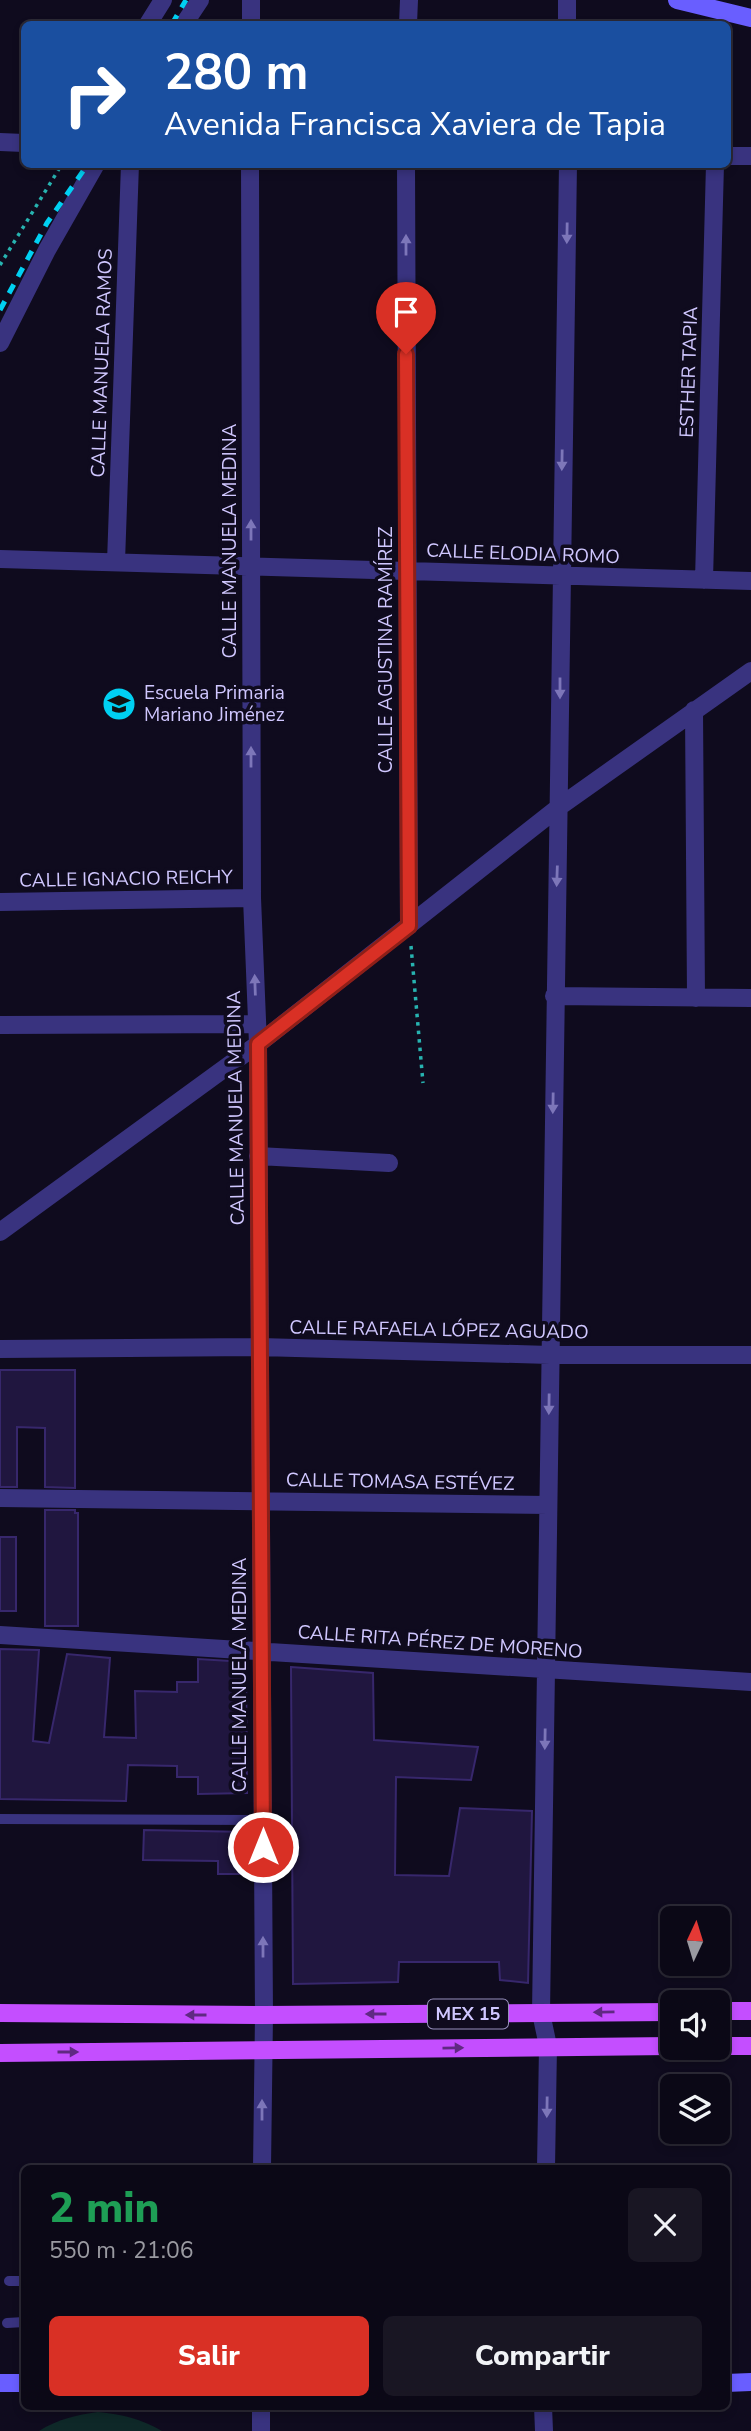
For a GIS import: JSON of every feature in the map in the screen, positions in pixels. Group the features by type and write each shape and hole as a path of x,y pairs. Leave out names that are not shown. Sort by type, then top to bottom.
{"main road":[{"path":"730,2011 751,2011"},
{"name":"MEX 15","path":"0,2014 660,2012"},
{"name":"MEX 15","path":"0,2053 660,2046"},
{"path":"730,2046 751,2046"}],"street":[{"path":"150,21 163,0"},
{"path":"186,21 200,0"},
{"path":"251,0 251,21"},
{"path":"408,21 409,0"},
{"path":"567,0 567,21"},
{"path":"677,0 751,18"},
{"path":"0,142 21,143"},
{"path":"731,156 751,156"},
{"path":"0,343 47,250 94,168"},
{"name":"CALLE MANUELA RAMOS","path":"116,562 130,168"},
{"name":"CALLE MANUELA MEDINA","path":"250,168 252,898 258,1044 260,1347 264,2015 262,2165"},
{"name":"CALLE AGUSTINA RAMÍREZ","path":"406,168 409,926"},
{"path":"546,2165 548,2046 541,2013 568,168"},
{"name":"ESTHER TAPIA","path":"704,580 715,168"},
{"name":"CALLE ELODIA ROMO","path":"0,559 751,581"},
{"path":"0,1232 258,1044 559,807 751,671"},
{"path":"694,710 696,998"},
{"name":"CALLE IGNACIO REICHY","path":"0,902 252,898"},
{"path":"554,996 751,998"},
{"path":"0,1025 257,1024"},
{"path":"258,1156 390,1163"},
{"name":"CALLE RAFAELA LÓPEZ AGUADO","path":"0,1349 260,1347 550,1355 751,1355"},
{"name":"CALLE TOMASA ESTÉVEZ","path":"0,1498 548,1505"},
{"name":"CALLE RITA PÉREZ DE MORENO","path":"0,1635 751,1682"},
{"path":"730,2383 751,2382"},
{"path":"0,2383 21,2383"},
{"path":"261,2410 261,2431"},
{"path":"543,2410 544,2431"}],"lane":[{"path":"0,1819 262,1820"},
{"path":"9,2281 21,2281"},
{"path":"7,2323 21,2322"}],"path":[{"path":"0,265 60,168"},
{"path":"409,926 423,1083"}],"green space":[{"path":"98,2412 131,2418 162,2431 39,2431 67,2418"}],"building":[{"path":"0,1370 75,1370 75,1488 45,1487 45,1428 17,1427 17,1487 0,1487"},
{"path":"45,1510 75,1510 75,1513 78,1513 78,1626 45,1626"},
{"path":"0,1537 16,1537 16,1611 0,1611"},
{"path":"0,1649 39,1650 33,1741 49,1743 67,1654 110,1658 104,1737 136,1738 135,1691 177,1692 177,1682 198,1682 198,1659 246,1662 247,1793 198,1794 198,1777 177,1777 177,1766 128,1765 126,1801 0,1799"},
{"path":"291,1667 373,1673 374,1740 478,1747 471,1780 396,1777 395,1875 449,1876 460,1808 532,1811 528,1983 500,1980 499,1962 399,1962 398,1982 293,1984"},
{"path":"144,1830 249,1832 248,1874 218,1874 218,1861 143,1860"}],"railway":[{"path":"174,21 186,0"},
{"path":"0,310 47,223 85,168"}],"place":[{"name":"Escuela Primaria Mariano Jiménez","path":"119,704"}],"route":[{"path":"263,1847 258,1044 409,926 406,354"}]}
